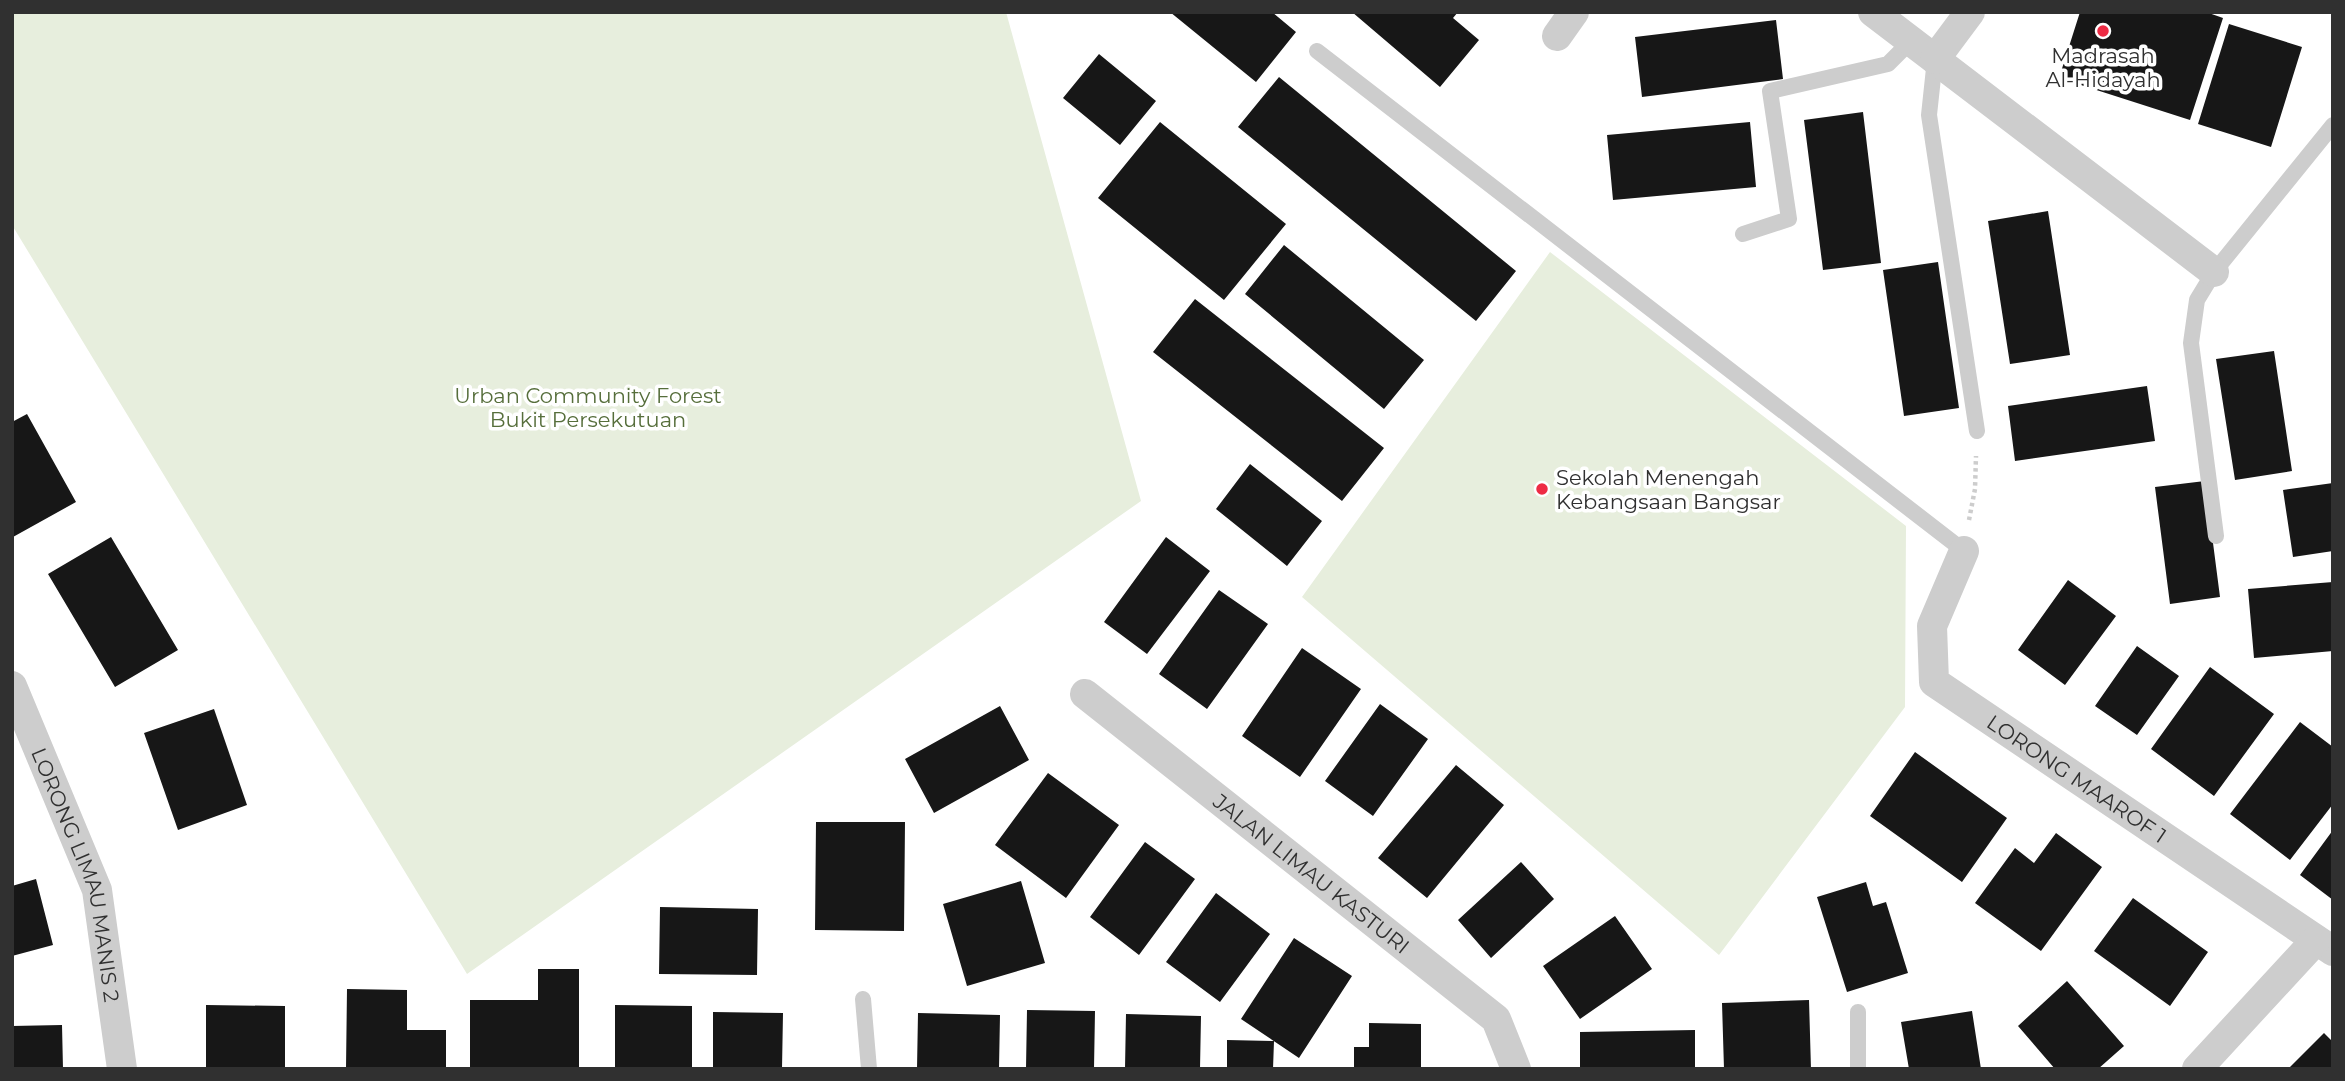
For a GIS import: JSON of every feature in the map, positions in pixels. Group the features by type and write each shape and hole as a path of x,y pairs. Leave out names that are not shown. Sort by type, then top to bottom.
{"street":[{"path":"1873,12 2214,272"},
{"path":"1923,50 1970,12"},
{"name":"LORONG MAAROF 1","path":"1964,551 1932,626 1934,682 2324,945"},
{"name":"LORONG LIMAU MANIS 2","path":"12,686 97,890 122,1069"},
{"name":"JALAN LIMAU KASTURI","path":"1085,694 1496,1019 1516,1069"},
{"path":"2197,1069 2324,945"}],"lane":[{"path":"1743,234 1789,219 1770,92 1888,64 1923,50 1929,115 1977,431"},
{"path":"1317,51 1964,551"},
{"path":"2216,536 2191,344 2197,300 2214,272 2333,125"},
{"path":"863,999 869,1069"},
{"path":"1858,1012 1858,1069"}],"path":[{"path":"1964,551 1975,489 1977,431"}],"green space":[{"name":"Urban Community Forest Bukit Persekutuan","path":"12,12 1006,12 1141,501 467,974 12,225"},
{"path":"1550,252 1906,526 1905,707 1719,955 1302,597"}],"building":[{"path":"1170,12 1272,12 1296,32 1256,82"},
{"path":"1352,12 1458,12 1453,18 1479,40 1440,87"},
{"path":"2080,12 2206,12 2223,18 2190,120 2059,78"},
{"path":"1776,20 1783,79 1642,97 1635,37"},
{"path":"2229,24 2302,47 2271,147 2198,124"},
{"path":"1099,54 1156,101 1120,145 1063,98"},
{"path":"1279,77 1516,271 1476,321 1238,127"},
{"path":"1863,112 1881,263 1823,270 1804,120"},
{"path":"1160,122 1286,224 1224,300 1098,198"},
{"path":"1750,122 1756,187 1613,200 1607,135"},
{"path":"2048,211 2070,355 2010,364 1988,221"},
{"path":"1284,245 1424,360 1384,409 1245,294"},
{"path":"1938,262 1959,408 1904,416 1883,270"},
{"path":"1195,299 1384,448 1342,501 1153,352"},
{"path":"2274,351 2292,471 2235,480 2216,359"},
{"path":"2147,386 2155,441 2015,461 2008,406"},
{"path":"27,414 76,502 13,537 12,422"},
{"path":"1250,464 1322,521 1287,566 1216,509"},
{"path":"2205,481 2220,597 2170,604 2155,487"},
{"path":"2333,483 2333,551 2293,557 2283,490"},
{"path":"111,537 178,650 115,687 48,574"},
{"path":"1166,537 1210,571 1147,654 1104,622"},
{"path":"2068,580 2116,616 2065,685 2018,650"},
{"path":"2333,582 2333,651 2254,658 2248,589"},
{"path":"1219,590 1268,624 1207,709 1159,674"},
{"path":"2137,646 2179,676 2137,735 2095,706"},
{"path":"1302,648 1361,689 1300,777 1242,736"},
{"path":"2210,667 2274,714 2214,796 2151,749"},
{"path":"1380,704 1428,739 1373,816 1325,781"},
{"path":"1000,706 1029,760 934,813 905,759"},
{"path":"214,709 247,805 178,830 144,733"},
{"path":"2300,722 2333,747 2333,804 2290,860 2230,814"},
{"path":"1915,752 2007,818 1962,882 1870,816"},
{"path":"1456,765 1504,805 1427,898 1378,858"},
{"path":"1048,773 1119,825 1066,898 995,845"},
{"path":"816,822 905,822 904,931 815,930"},
{"path":"2333,830 2333,900 2300,875"},
{"path":"2056,833 2102,867 2041,951 1975,903 2015,848 2034,863"},
{"path":"1145,842 1195,879 1139,955 1090,917"},
{"path":"1521,862 1554,899 1491,958 1458,920"},
{"path":"36,879 53,945 12,956 12,886"},
{"path":"1021,881 1045,963 967,986 943,904"},
{"path":"1866,882 1873,906 1886,902 1908,973 1847,992 1817,897"},
{"path":"1216,893 1270,934 1220,1002 1166,962"},
{"path":"2133,898 2208,952 2170,1006 2094,951"},
{"path":"660,907 758,909 757,975 659,974"},
{"path":"1615,916 1652,969 1580,1019 1543,966"},
{"path":"1294,938 1352,976 1299,1058 1241,1019"},
{"path":"538,969 579,969 579,1069 470,1069 470,1000 538,1000"},
{"path":"2067,981 2124,1046 2098,1069 2055,1069 2018,1026"},
{"path":"347,989 407,990 407,1030 446,1030 446,1069 346,1069"},
{"path":"1809,1000 1811,1069 1724,1069 1722,1003"},
{"path":"206,1005 285,1006 285,1069 206,1069"},
{"path":"615,1005 692,1006 692,1069 615,1069"},
{"path":"1027,1010 1095,1011 1094,1069 1026,1069"},
{"path":"1972,1011 1981,1069 1909,1069 1901,1022"},
{"path":"713,1012 783,1013 782,1069 713,1069"},
{"path":"918,1013 1000,1015 999,1069 917,1069"},
{"path":"1126,1014 1201,1016 1200,1069 1125,1069"},
{"path":"1369,1023 1421,1024 1421,1069 1354,1069 1354,1047 1369,1047"},
{"path":"62,1025 63,1069 12,1069 12,1026"},
{"path":"1695,1030 1695,1069 1580,1069 1580,1032"},
{"path":"2324,1033 2333,1042 2333,1069 2288,1069"},
{"path":"1227,1040 1274,1041 1273,1069 1227,1069"}],"place":[{"name":"Madrasah Al-Hidayah","path":"2103,31"},
{"name":"Sekolah Menengah Kebangsaan Bangsar","path":"1542,489"}]}
